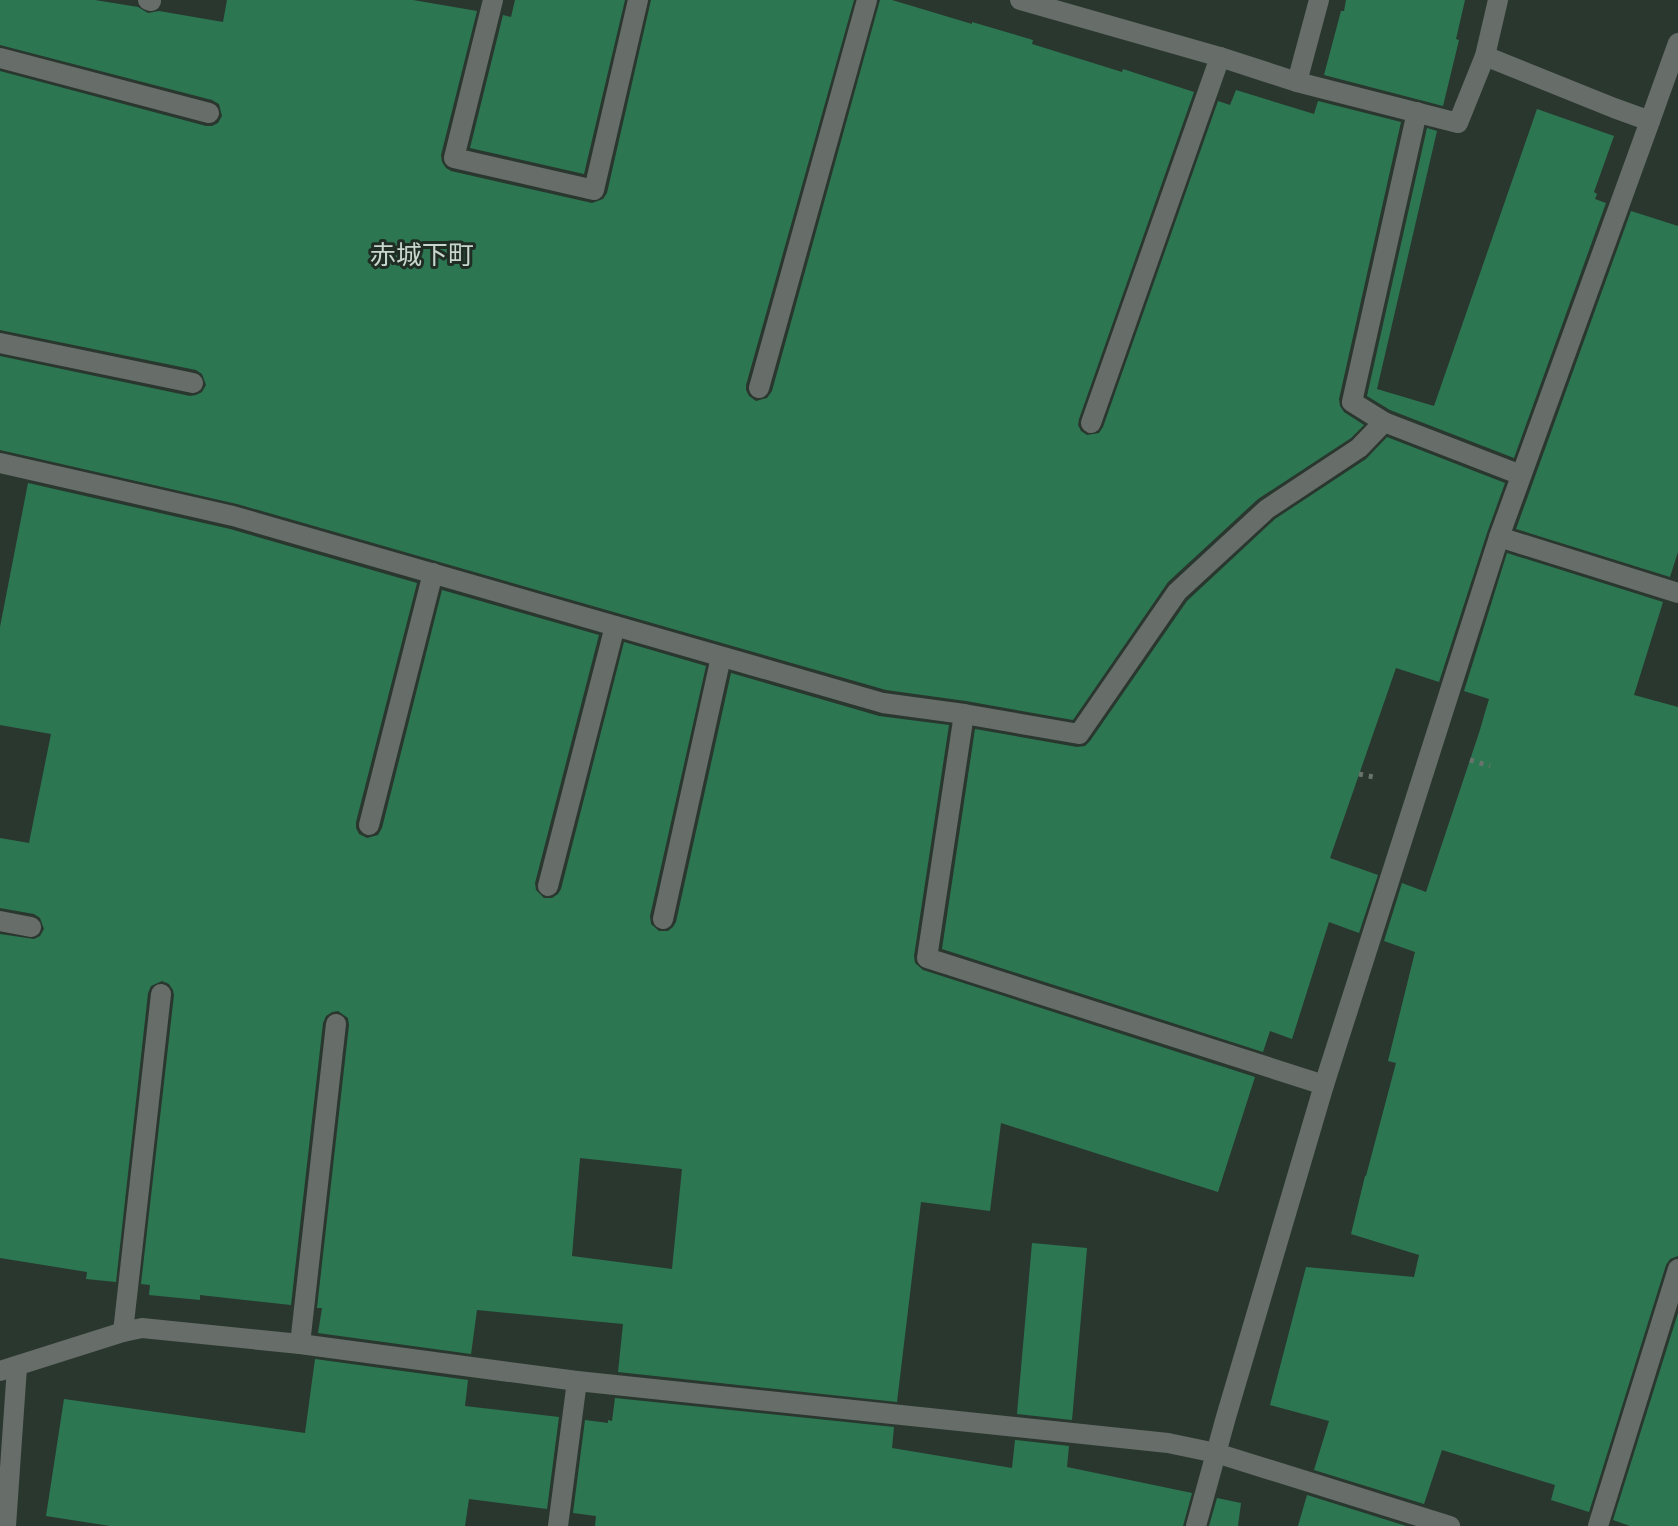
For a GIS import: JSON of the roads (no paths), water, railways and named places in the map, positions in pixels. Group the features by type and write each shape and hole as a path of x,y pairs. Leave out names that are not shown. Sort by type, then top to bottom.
{"street":[{"path":"493,0 454,158 594,190 638,0"},
{"path":"759,388 867,0"},
{"path":"1020,0 1297,82 1458,123 1485,56 1498,0"},
{"path":"1297,82 1319,0"},
{"path":"1196,1526 1324,1085 1499,537 1678,43"},
{"path":"1485,56 1650,121"},
{"path":"1091,423 1220,57"},
{"path":"0,58 209,113"},
{"path":"1417,112 1352,402 1384,422 1521,475"},
{"path":"0,343 193,383"},
{"path":"0,463 233,516 883,703 1079,734 1177,592 1267,509 1359,448 1384,422"},
{"path":"1499,537 1678,593"},
{"path":"369,825 433,573"},
{"path":"548,886 615,626"},
{"path":"663,919 721,657"},
{"path":"964,714 927,958 1324,1085"},
{"path":"0,921 31,927"},
{"path":"123,1332 161,994"},
{"path":"300,1344 336,1024"},
{"path":"1598,1526 1674,1293 1678,1269"},
{"path":"6,1526 8,1369 142,1328 300,1344 577,1381 1137,1438 1216,1453 1450,1526"},
{"path":"558,1526 577,1381"}],"district":[{"name":"赤城下町","path":"422,254"}]}
